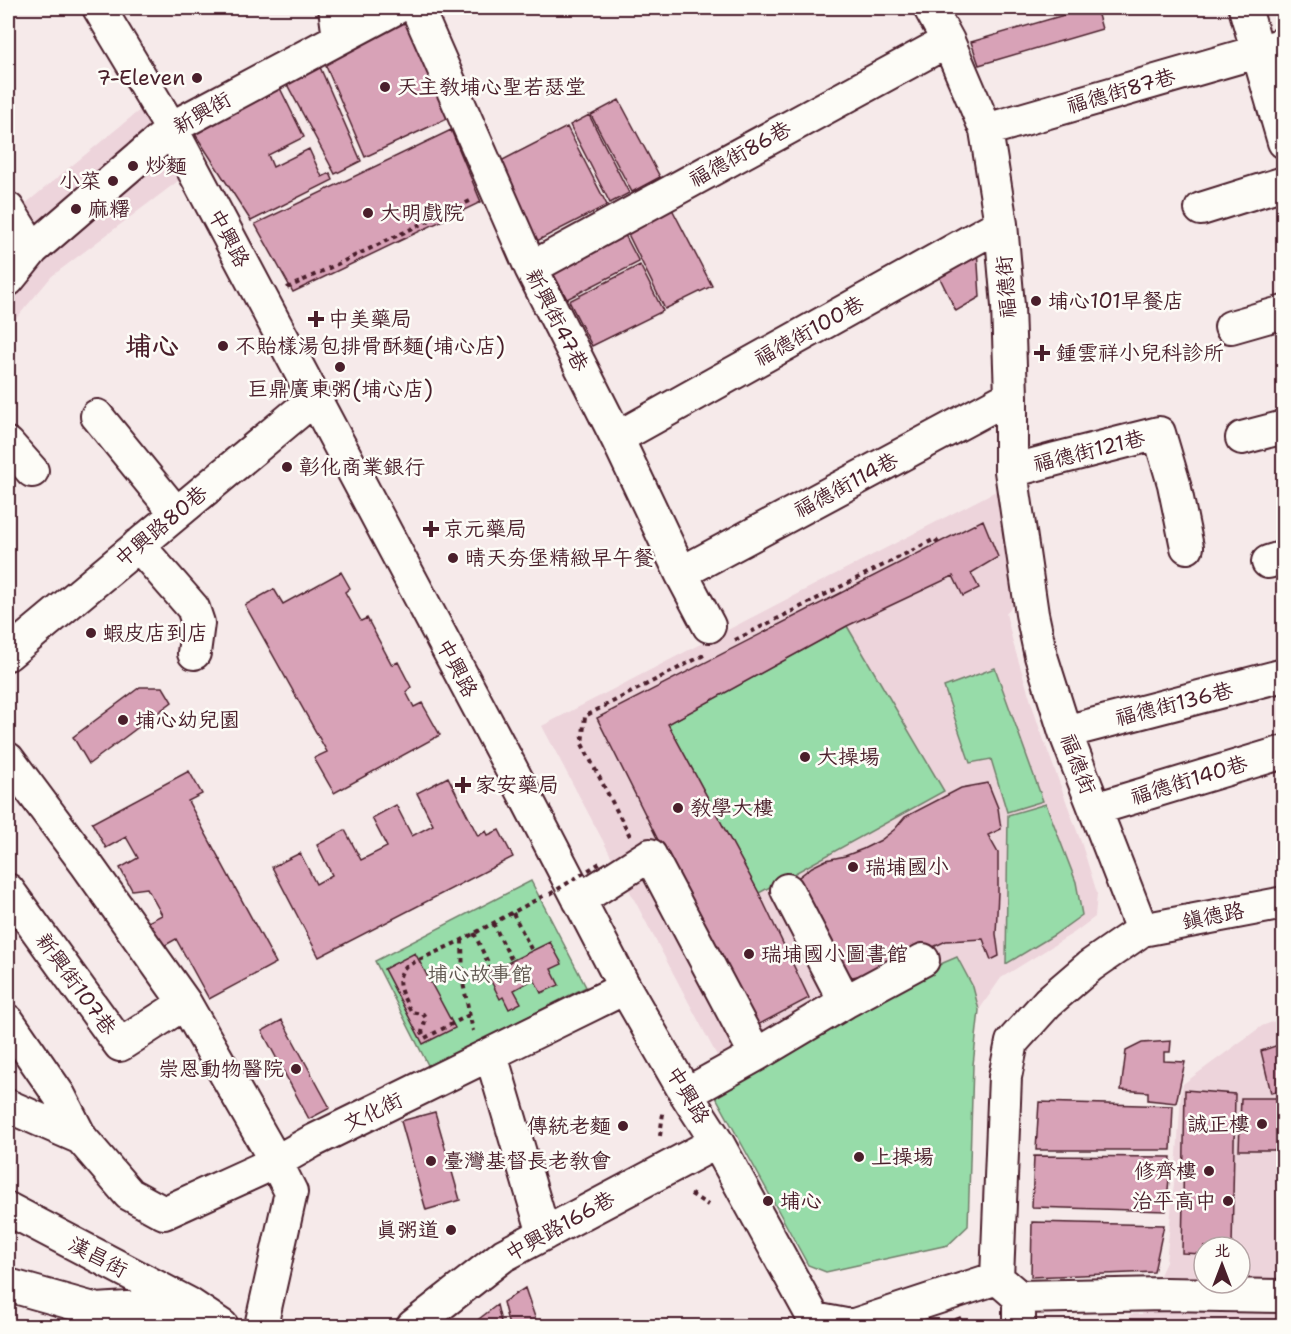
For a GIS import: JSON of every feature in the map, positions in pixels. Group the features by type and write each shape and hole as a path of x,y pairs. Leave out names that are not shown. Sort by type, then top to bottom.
{"street":[{"name":"中興路","path":"99,8 171,128 314,399 558,896 625,988 686,1094 717,1142 816,1323"},
{"path":"335,8 339,38"},
{"name":"新興街","path":"8,280 33,249 171,128 396,8"},
{"name":"新興街47巷","path":"417,8 531,268 617,438 681,573 717,640"},
{"name":"福德街","path":"930,8 948,41 986,130 1001,224 1008,306 1011,471 1032,614 1041,656 1065,732 1142,930"},
{"path":"1245,8 1270,47 1284,142"},
{"name":"福德街86巷","path":"531,268 948,41"},
{"name":"福德街87巷","path":"986,130 1270,47"},
{"path":"1201,208 1284,183"},
{"path":"8,209 33,249"},
{"name":"福德街100巷","path":"617,438 1001,224"},
{"path":"1230,327 1284,312"},
{"name":"福德街114巷","path":"681,573 1011,396"},
{"name":"中興路80巷","path":"8,654 314,399"},
{"path":"97,416 177,513"},
{"path":"1242,438 1284,427"},
{"name":"福德街121巷","path":"1011,471 1159,433 1174,484 1187,547"},
{"path":"8,444 32,471"},
{"path":"138,545 193,608 198,623 194,653"},
{"name":"福德街136巷","path":"1065,732 1284,675"},
{"name":"福德街140巷","path":"1095,808 1284,752"},
{"path":"8,759 87,865 184,1003 291,1192 261,1326"},
{"path":"558,896 650,855 756,1055"},
{"name":"新興街107巷","path":"8,890 120,1045 184,1003"},
{"path":"787,890 845,1002"},
{"name":"鎮德路","path":"1142,930 1284,903"},
{"path":"1012,1300 1005,1077 1012,1042 1048,1002 1073,980 1142,930"},
{"path":"686,1094 845,1002 923,960"},
{"name":"文化街","path":"81,1138 129,1194 164,1213 276,1162 483,1047 625,988"},
{"path":"8,1021 59,1095 81,1138"},
{"path":"483,1047 544,1234"},
{"path":"8,1106 81,1138"},
{"name":"中興路166巷","path":"413,1326 504,1255 717,1142"},
{"name":"漢昌街","path":"8,1209 189,1304 222,1326"},
{"path":"8,1285 97,1310 189,1304"},
{"path":"816,1323 851,1326 1012,1300 1164,1294 1284,1296"}],"path":[{"path":"262,300 496,189"},
{"path":"642,860 582,744 585,716 717,640 935,538 938,543"},
{"path":"469,1015 425,1038 422,1032 426,1018 423,1014 411,1012 400,987 400,973 406,966 513,913 558,896 600,863"},
{"path":"513,913 532,951"},
{"path":"493,923 512,961"},
{"path":"474,933 492,971"},
{"path":"462,940 463,983 469,1015 483,1047"},
{"path":"691,1194 708,1205"}],"shaded area":[{"path":"141,109 186,175 52,276 8,328 8,218"},
{"name":"瑞埔國小","path":"998,490 1015,603 1006,613 1038,724 1097,893 1095,917 1001,978 979,1010 973,1065 968,1226 948,1245 826,1272 808,1265 723,1067 542,726"},
{"name":"治平高中","path":"1283,1018 1283,1326 1131,1326 1130,1314 1142,1314 1166,1262 1183,1084 1262,1026"}],"green space":[{"name":"大操場","path":"847,626 944,791 759,893 668,724"},
{"path":"995,668 1043,801 1007,812 991,759 970,763 944,687"},
{"path":"1046,804 1076,882 1082,915 1006,964 1008,815"},
{"name":"埔心故事館","path":"531,881 586,987 429,1067 375,961"},
{"name":"上操場","path":"957,957 973,987 979,1010 973,1065 968,1226 948,1245 826,1272 808,1265 711,1088"}],"building":[{"path":"1088,8 1096,8 1102,29 979,65 971,42"},
{"name":"天主教埔心聖若瑟堂","path":"407,18 448,118 365,157 322,57"},
{"path":"316,58 361,161 335,174 282,75"},
{"path":"276,80 304,137 268,155 273,167 309,149 322,177 330,173 333,180 251,221 193,131"},
{"path":"619,100 660,177 632,192 591,115"},
{"path":"589,115 629,193 610,203 570,125"},
{"path":"567,127 607,205 535,242 495,164"},
{"name":"大明戲院","path":"451,130 481,202 293,292 255,224"},
{"path":"672,209 712,286 665,309 627,232"},
{"path":"624,233 639,262 567,299 552,271"},
{"path":"977,248 980,297 956,311 936,270"},
{"path":"640,265 663,311 592,346 569,301"},
{"name":"教學大樓","path":"983,520 998,557 971,573 979,588 963,596 953,576 847,626 668,724 759,893 809,998 752,1028 597,718"},
{"path":"341,572 350,588 345,592 361,621 367,618 392,665 398,662 411,687 406,692 414,707 422,703 440,735 334,793 314,758 327,752 245,605 274,589 283,604"},
{"name":"埔心幼兒園","path":"140,687 163,687 172,702 89,764 73,737"},
{"path":"189,771 202,794 188,801 276,963 209,999 176,939 162,947 148,922 162,915 147,888 132,890 120,868 138,858 126,837 106,848 92,823"},
{"path":"448,777 478,836 486,831 488,835 499,830 513,857 319,957 272,867 300,853 316,884 332,875 317,845 345,830 361,860 387,847 372,818 396,805 412,836 433,825 417,793"},
{"path":"988,783 998,808 1001,829 988,835 998,853 996,934 999,956 991,960 983,939 946,941 886,971 852,977 834,957 797,883 799,877 826,860 845,856 881,840 905,817 961,788"},
{"path":"550,942 562,964 551,969 559,985 541,993 534,979 514,990 521,1003 509,1009 503,997 500,999 487,973"},
{"path":"415,953 455,1028 423,1044 384,969"},
{"name":"崇恩動物醫院","path":"282,1020 330,1108 309,1119 262,1031"},
{"path":"1171,1041 1170,1052 1164,1052 1164,1061 1185,1062 1176,1103 1148,1100 1148,1092 1121,1090 1126,1051 1142,1043"},
{"path":"1284,1043 1284,1089 1271,1093 1261,1051"},
{"name":"修齊樓","path":"1185,1090 1235,1094 1232,1235 1192,1235 1192,1253 1182,1253"},
{"name":"誠正樓","path":"1241,1098 1284,1098 1284,1150 1239,1150"},
{"path":"1039,1102 1173,1106 1171,1150 1036,1150"},
{"name":"臺灣基督長老教會","path":"435,1112 460,1200 426,1210 401,1121"},
{"path":"1034,1156 1171,1157 1166,1211 1032,1207"},
{"path":"1032,1222 1164,1225 1154,1272 1031,1277"},
{"path":"525,1288 538,1326 509,1326 503,1302"},
{"path":"497,1305 502,1326 470,1326"},
{"path":"960,1317 964,1326 938,1326"},
{"path":"1147,1324 1280,1326 1147,1326"}],"place":[{"name":"7-Eleven","path":"197,78"},
{"name":"天主教埔心聖若瑟堂","path":"385,87"},
{"name":"炒麵","path":"133,166"},
{"name":"小菜","path":"113,181"},
{"name":"麻糬","path":"76,209"},
{"name":"大明戲院","path":"368,213"},
{"name":"埔心101早餐店","path":"1036,301"},
{"name":"中美藥局","path":"316,319"},
{"name":"不貽樣湯包排骨酥麵(埔心店)","path":"223,346"},
{"name":"鍾雲祥小兒科診所","path":"1042,353"},
{"name":"巨鼎廣東粥(埔心店)","path":"340,367"},
{"name":"彰化商業銀行","path":"287,467"},
{"name":"京元藥局","path":"431,529"},
{"name":"晴天夯堡精緻早午餐","path":"453,558"},
{"name":"蝦皮店到店","path":"91,633"},
{"name":"埔心幼兒園","path":"123,720"},
{"name":"大操場","path":"805,757"},
{"name":"家安藥局","path":"463,785"},
{"name":"教學大樓","path":"678,808"},
{"name":"瑞埔國小","path":"853,867"},
{"name":"瑞埔國小圖書館","path":"749,954"},
{"name":"崇恩動物醫院","path":"296,1069"},
{"name":"誠正樓","path":"1262,1124"},
{"name":"傳統老麵","path":"623,1126"},
{"name":"上操場","path":"859,1157"},
{"name":"臺灣基督長老教會","path":"431,1161"},
{"name":"修齊樓","path":"1209,1171"},
{"name":"埔心","path":"768,1201"},
{"name":"治平高中","path":"1228,1201"},
{"name":"真粥道","path":"451,1230"}],"district":[{"name":"埔心","path":"152,345"}]}
